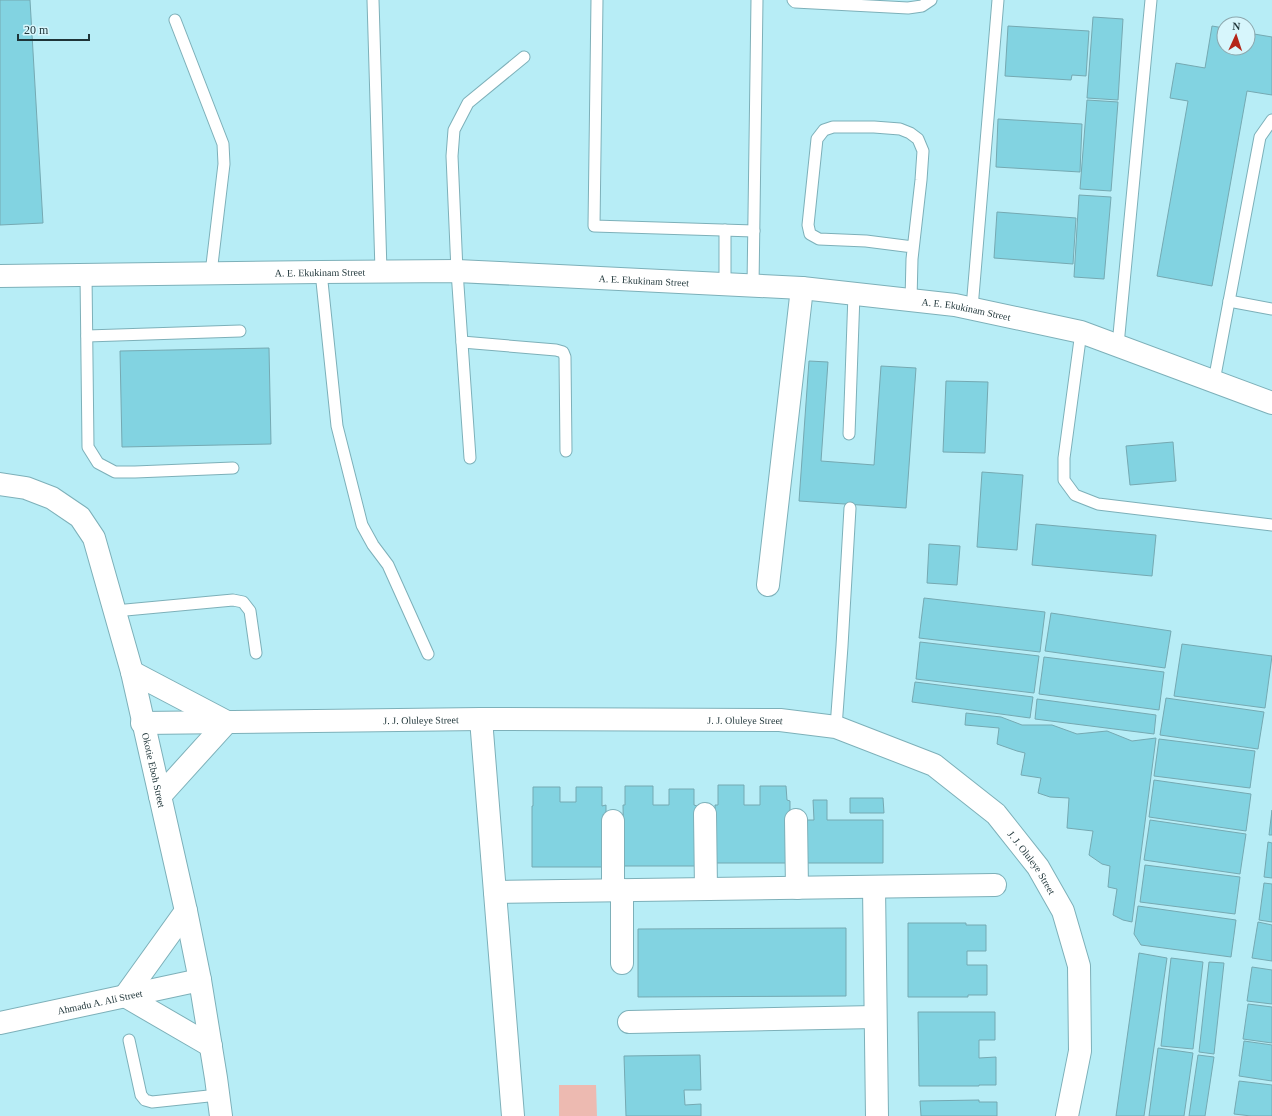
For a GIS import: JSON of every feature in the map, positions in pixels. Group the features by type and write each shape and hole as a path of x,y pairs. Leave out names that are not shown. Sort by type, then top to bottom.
{"street":[{"name":"A. E. Ekukinam Street","path":"0,276 457,271 802,288 955,305 1081,332 1272,403"},
{"path":"768,585 802,288"},
{"name":"Okotie Eboh Street","path":"0,484 26,488 52,498 80,517 94,538 132,672 142,723 186,911 200,980 220,1106"},
{"path":"132,672 227,722 160,796"},
{"path":"481,719 514,1116"},
{"name":"J. J. Oluleye Street","path":"142,723 481,719 780,720 836,727 934,765 996,814 1038,867 1063,911 1079,966 1080,1051 1067,1116"},
{"path":"705,814 706,889"},
{"path":"796,820 797,888"},
{"path":"613,821 622,963"},
{"path":"495,892 995,885"},
{"path":"874,887 877,1116"},
{"path":"186,911 125,996 211,1046"},
{"name":"Ahmadu A. Ali Street","path":"0,1023 200,980"},
{"path":"629,1022 875,1017"}],"lane":[{"path":"373,0 381,271"},
{"path":"597,0 594,226 754,231"},
{"path":"753,286 757,0"},
{"path":"793,0 795,2 908,8 922,6 932,0"},
{"path":"972,308 998,0"},
{"path":"1118,345 1151,0"},
{"path":"175,20 223,144 224,164 211,273"},
{"path":"470,458 457,271 452,156 454,130 468,104 524,57"},
{"path":"1214,381 1260,137 1272,120"},
{"path":"911,300 913,247 923,151 918,139 910,133 900,129 833,126 824,130 817,139 808,225 810,234 819,239 866,241 913,247"},
{"path":"725,284 726,230"},
{"path":"321,272 337,426 362,525 373,545 388,565 428,654"},
{"path":"86,275 88,447 98,463 115,472 233,468"},
{"path":"849,434 854,294"},
{"path":"1229,301 1272,309"},
{"path":"87,336 240,331"},
{"path":"1081,332 1064,458 1064,480 1075,495 1098,504 1272,525"},
{"path":"462,342 556,350 563,352 565,357 566,451"},
{"path":"836,727 850,508"},
{"path":"115,611 233,600 243,602 250,611 256,653"},
{"path":"128,1040 141,1095 145,1100 152,1102 220,1106"}],"shaded area":[{"path":"559,1085 596,1085 597,1116 559,1116"}],"building":[{"path":"0,0 30,0 43,223 0,225"},
{"path":"1093,17 1123,19 1118,100 1087,98"},
{"path":"1008,26 1089,31 1086,76 1072,75 1071,80 1005,76"},
{"path":"1212,26 1216,27 1216,56 1256,56 1256,34 1272,37 1272,95 1247,91 1212,286 1157,276 1188,101 1170,98 1176,63 1205,68"},
{"path":"1087,100 1118,102 1111,191 1080,189"},
{"path":"998,119 1082,124 1080,172 996,167"},
{"path":"1079,195 1111,197 1104,279 1074,277"},
{"path":"997,212 1076,218 1073,264 994,258"},
{"path":"269,348 271,444 122,447 120,351"},
{"path":"809,361 828,362 821,461 874,465 881,366 916,368 906,508 799,501"},
{"path":"946,381 988,382 985,453 943,452"},
{"path":"1173,442 1176,481 1130,485 1126,446"},
{"path":"982,472 1023,475 1017,550 977,547"},
{"path":"1036,524 1156,535 1152,576 1032,565"},
{"path":"929,544 960,546 957,585 927,583"},
{"path":"924,598 1045,612 1040,652 919,638"},
{"path":"1051,613 1171,631 1165,668 1045,651"},
{"path":"920,642 1039,656 1034,693 916,679"},
{"path":"1182,644 1272,656 1265,708 1174,696"},
{"path":"1044,657 1164,672 1159,710 1039,694"},
{"path":"915,682 1033,697 1030,718 912,702"},
{"path":"1166,698 1264,712 1258,749 1160,735"},
{"path":"1037,699 1156,715 1154,734 1035,719"},
{"path":"966,713 1001,717 1022,725 1052,725 1077,734 1107,731 1132,741 1156,738 1132,922 1123,920 1113,915 1117,889 1108,887 1110,866 1102,864 1089,855 1093,831 1067,828 1069,798 1050,797 1038,793 1041,778 1021,775 1025,753 997,744 999,728 965,725"},
{"path":"1159,739 1255,751 1250,788 1154,776"},
{"path":"1154,780 1251,794 1246,831 1149,817"},
{"path":"718,785 744,785 744,805 760,805 760,786 786,786 787,800 790,801 790,863 716,863 715,805 718,805"},
{"path":"625,786 653,786 653,805 669,805 669,789 694,789 694,805 697,806 697,866 624,866 623,805 625,805"},
{"path":"533,787 560,787 560,802 576,802 576,787 602,787 602,806 606,805 606,867 532,867"},
{"path":"850,798 883,798 884,813 850,813"},
{"path":"813,800 827,800 827,820 883,820 883,863 806,863 806,820 814,820"},
{"path":"1272,810 1272,835 1269,835"},
{"path":"1150,820 1246,834 1240,874 1144,860"},
{"path":"1268,842 1272,843 1272,878 1264,877"},
{"path":"1145,865 1240,877 1235,914 1140,902"},
{"path":"1264,883 1272,884 1272,922 1259,920"},
{"path":"1138,906 1236,920 1231,957 1141,945 1134,934"},
{"path":"1258,922 1272,925 1272,961 1252,958"},
{"path":"908,923 966,923 966,925 986,925 986,951 967,951 967,965 987,965 987,995 968,995 968,997 908,997"},
{"path":"846,928 846,996 638,997 638,929"},
{"path":"1139,953 1167,958 1144,1116 1116,1116"},
{"path":"1171,958 1203,962 1193,1049 1161,1046"},
{"path":"1209,962 1224,963 1214,1054 1199,1052"},
{"path":"1252,967 1272,970 1272,1004 1247,1001"},
{"path":"1248,1004 1272,1007 1272,1043 1243,1039"},
{"path":"918,1012 995,1012 995,1040 979,1040 979,1058 996,1057 996,1085 919,1086"},
{"path":"1244,1041 1272,1045 1272,1081 1239,1076"},
{"path":"1158,1048 1193,1053 1184,1116 1149,1116"},
{"path":"700,1055 701,1090 684,1090 685,1105 701,1104 701,1116 626,1116 624,1056"},
{"path":"1198,1055 1214,1057 1205,1116 1189,1116"},
{"path":"1239,1081 1272,1085 1272,1116 1234,1114"},
{"path":"979,1100 979,1102 997,1102 997,1116 921,1116 920,1101"}]}
